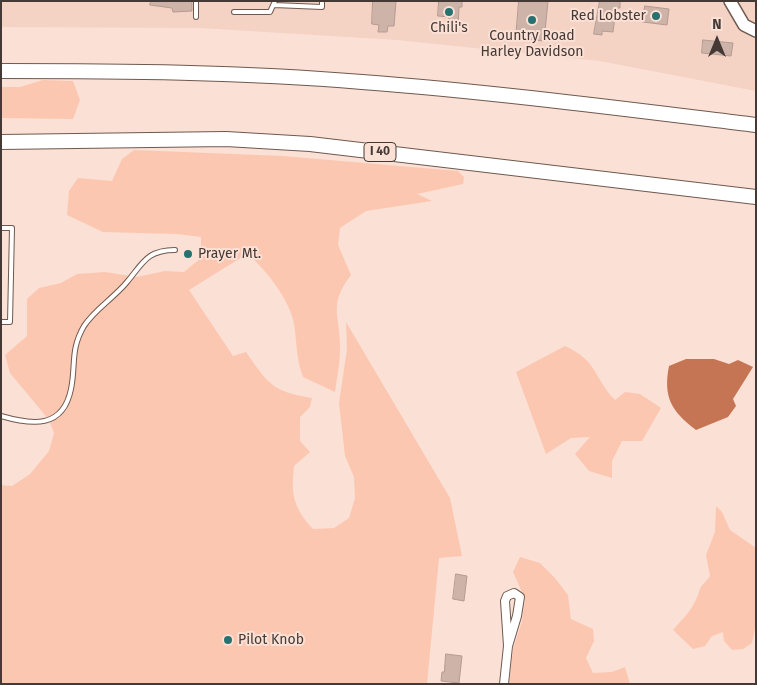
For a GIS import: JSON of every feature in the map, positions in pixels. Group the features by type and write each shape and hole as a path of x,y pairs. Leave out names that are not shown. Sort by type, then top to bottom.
{"highway":[{"path":"1,71 214,73 360,82 488,92 756,125"},
{"name":"I 40","path":"1,142 226,139 310,144 756,197"}],"street":[{"path":"730,1 744,25 756,31"},
{"path":"504,684 508,646 505,601 507,596 514,593 520,597 518,616 508,646"}],"lane":[{"path":"196,1 196,16"},
{"path":"234,12 270,12 274,3 322,7 322,1"},
{"path":"1,228 12,228 10,322 1,322"},
{"path":"1,416 32,424 44,422 55,416 65,405 71,389 73,354 85,325 119,292 151,254 162,250 175,250"}],"shaded area":[{"path":"1,1 756,1 756,91 600,61 397,40 200,28 1,27"},
{"path":"43,80 73,81 80,100 73,119 1,118 1,87 20,87"},
{"path":"134,150 283,156 458,171 464,177 463,184 417,194 432,201 366,211 340,228 338,245 351,275 339,295 337,303 340,354 335,392 303,377 298,357 294,324 288,305 269,276 247,254 189,290 233,356 246,352 260,372 273,385 288,393 312,398 310,407 300,417 300,441 310,452 294,466 293,493 297,507 313,529 334,528 349,518 355,498 354,477 345,456 339,403 347,349 346,322 450,498 462,556 439,558 427,684 1,684 1,485 12,486 30,474 49,451 54,433 49,420 10,373 5,355 27,336 27,299 39,288 61,283 77,274 105,272 137,277 165,271 184,272 201,258 201,237 177,234 103,232 67,215 69,191 78,178 112,181 122,159"},
{"path":"565,346 576,352 590,364 615,400 625,392 640,394 661,408 642,441 622,441 612,461 612,478 589,471 575,454 590,437 571,438 546,454 516,372"},
{"path":"686,359 714,359 729,364 738,360 753,367 733,399 736,406 728,417 696,430 675,410 668,395 667,377 669,366"},
{"path":"716,506 722,512 730,530 756,548 756,623 752,643 743,649 732,650 724,641 723,632 712,636 705,646 693,649 673,630 689,611 701,587 710,576 706,555 715,532"},
{"path":"520,557 540,563 568,595 571,619 593,629 594,641 586,658 593,673 612,672 625,667 630,684 509,684 513,649 522,621 525,599 513,572"}],"building":[{"path":"151,1 192,1 192,11 173,12 172,8 150,5"},
{"path":"373,1 396,1 394,26 388,26 387,32 378,32 379,25 372,24"},
{"name":"Chili's","path":"439,1 462,1 462,7 459,7 458,27 448,26 449,17 438,16"},
{"name":"Country Road Harley Davidson","path":"519,1 548,1 544,41 516,38"},
{"path":"600,1 620,1 620,8 616,8 613,32 602,31 602,35 594,34"},
{"name":"Red Lobster","path":"645,6 669,9 667,25 643,22"},
{"path":"703,40 733,43 731,56 702,53"},
{"path":"456,574 467,576 464,601 453,599"},
{"path":"446,654 462,656 459,683 441,681"}],"place":[{"name":"Chili's","path":"449,12"},
{"name":"Red Lobster","path":"656,16"},
{"name":"Country Road Harley Davidson","path":"532,20"},
{"name":"Prayer Mt.","path":"188,254"},
{"name":"Pilot Knob","path":"228,640"}]}
